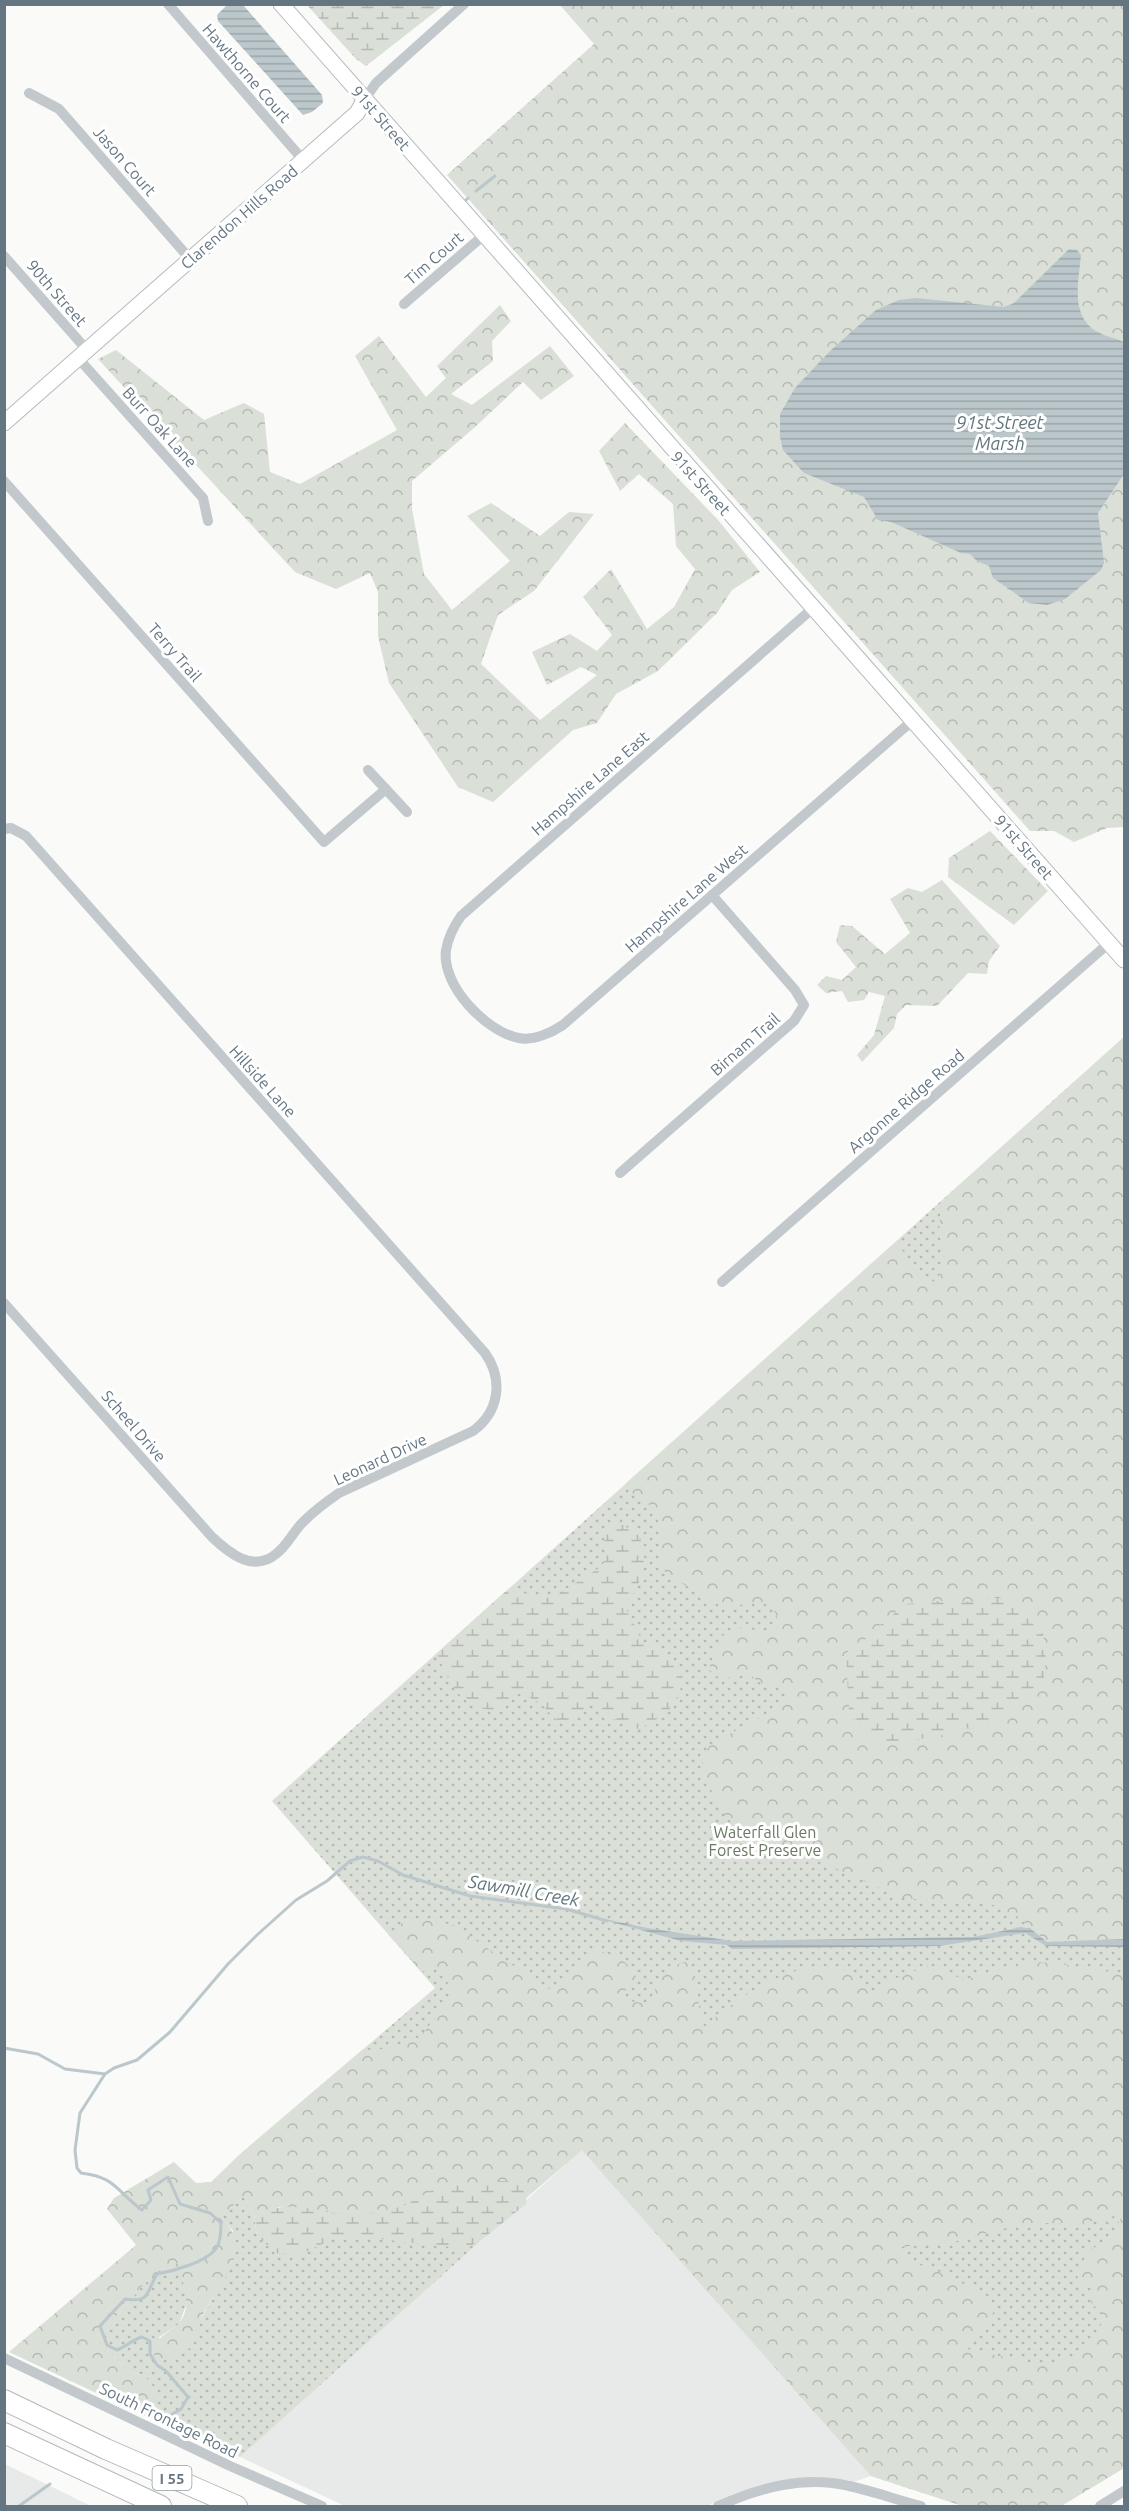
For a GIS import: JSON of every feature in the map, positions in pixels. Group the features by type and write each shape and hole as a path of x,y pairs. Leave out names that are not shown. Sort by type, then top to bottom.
{"highway":[{"name":"I 55","path":"4,2400 106,2449 233,2504"},
{"name":"I 55","path":"4,2433 161,2506"}],"main road":[{"name":"91st Street","path":"280,4 812,609 1125,960"},
{"name":"Clarendon Hills Road","path":"4,423 357,113 365,99"}],"street":[{"name":"Hawthorne Court","path":"168,4 303,160"},
{"name":"Clarendon Hills Road","path":"365,99 376,83 464,4"},
{"name":"Jason Court","path":"28,93 59,109 190,260"},
{"name":"Tim Court","path":"404,304 484,235"},
{"name":"90th Street","path":"4,256 83,354"},
{"name":"Burr Oak Lane","path":"83,354 203,498 208,521"},
{"name":"Terry Trail","path":"4,481 324,842 386,789"},
{"name":"Hampshire Lane East","path":"468,1003 452,981 445,952 452,931 461,916 812,609"},
{"name":"Hampshire Lane West","path":"468,1003 486,1022 502,1033 521,1039 549,1033 563,1025 912,721"},
{"path":"368,770 407,812"},
{"name":"Hillside Lane","path":"4,830 11,828 26,836 485,1353 492,1364"},
{"name":"Birnam Trail","path":"620,1173 794,1021 804,1005 795,990 712,895"},
{"name":"Argonne Ridge Road","path":"722,1282 1109,943"},
{"name":"Scheel Drive","path":"4,1303 212,1537 229,1553 247,1562"},
{"name":"Leonard Drive","path":"247,1562 268,1559 277,1554 303,1522 320,1506 339,1494 415,1460 479,1426 491,1411 498,1392 492,1364"},
{"name":"South Frontage Road","path":"4,2358 230,2466 322,2506"},
{"path":"718,2506 778,2485 814,2481 846,2485 921,2506"},
{"path":"1100,2506 1125,2490"}],"shaded area":[{"path":"582,2150 871,2476 853,2482 821,2477 788,2479 733,2494 707,2506 345,2506 240,2457"},
{"path":"5,2464 91,2506 5,2506"}],"green space":[{"path":"307,5 444,5 366,66 356,59"},
{"path":"560,5 1124,5 1124,827 1107,828 1074,842 1054,831 1030,831 447,175 594,44"},
{"path":"500,305 511,321 492,341 493,361 451,394 472,405 550,346 574,376 541,400 523,382 412,481 412,509 424,574 452,610 510,561 467,516 491,503 540,536 569,512 594,514 534,591 498,615 481,664 540,720 597,675 581,667 547,685 532,652 570,634 597,651 612,635 583,597 611,569 647,629 674,607 695,569 676,546 673,504 639,474 620,491 599,451 625,423 719,521 760,572 732,590 717,613 658,671 616,694 597,723 573,730 493,802 458,787 389,683 378,636 378,592 370,573 336,589 295,572 98,359 116,350 204,420 244,403 264,414 270,472 300,484 397,430 355,356 379,336 426,397 446,378 437,366"},
{"path":"990,831 1048,891 1014,925 948,877 949,858"},
{"path":"942,880 1000,946 989,961 987,974 968,973 937,1006 906,1005 897,1014 894,1028 862,1062 857,1055 874,1035 885,996 869,992 864,1000 848,1002 842,991 826,993 817,985 826,976 842,980 856,967 836,942 840,925 852,926 885,954 910,933 890,899 908,888 922,892"},
{"name":"Waterfall Glen Forest Preserve","path":"1124,1037 1124,2468 1061,2506 963,2506 871,2476 582,2150 475,2242 484,2238 240,2457 143,2415 150,2407 143,2375 129,2372 100,2343 100,2331 160,2270 178,2262 188,2300 179,2324 158,2338 195,2341 198,2324 227,2273 233,2231 221,2215 244,2196 254,2217 257,2235 313,2247 317,2245 238,2156 435,1988 272,1801"},
{"path":"1124,1037 1124,1939 1047,1942 1018,1917 994,1905 902,1898 801,1853 772,1846 726,1818 703,1775 702,1757 711,1744 780,1705 787,1694 781,1685 764,1686 749,1674 731,1678 715,1676 709,1669 717,1646 726,1633 741,1628 766,1633 781,1626 772,1606 757,1602 724,1608 666,1574 659,1561 662,1540 657,1518 650,1506 625,1484 898,1240 916,1272 936,1282 945,1262 939,1231 941,1202","holes":["997,1598 1003,1712 980,1728 955,1729 953,1733 880,1742 868,1737 854,1721 866,1637 873,1634 875,1629 906,1604 938,1601 975,1602 978,1599"]},
{"path":"623,1525 637,1533 643,1545 645,1565 636,1591 624,1604 642,1641 662,1650 675,1662 683,1679 678,1698 667,1713 639,1729 616,1720 598,1704 590,1703 581,1716 566,1725 555,1719 537,1701 516,1693 499,1711 475,1706 458,1693 437,1653 506,1591 537,1595 559,1594 602,1566 608,1552 603,1536 605,1526"},
{"path":"978,1599 1008,1599 1043,1634 1046,1650 1044,1678 1035,1690 980,1728 955,1729 954,1733 898,1743 873,1740 849,1713 846,1653 873,1634 875,1629 906,1604 938,1601 975,1602"},
{"path":"420,1918 453,1925 548,1989 558,1985 592,1950 613,1955 624,1961 637,1978 620,1996 634,2002 649,2003 666,1972 685,1962 694,1969 702,2029 731,2005 770,1981 811,1967 831,1967 848,1972 859,1980 875,1998 886,1982 930,1965 964,1980 1028,1962 1054,1963 1124,1974 1124,2468 1061,2506 963,2506 871,2476 582,2150 526,2198 494,2183 467,2187 445,2186 398,2207 373,2213 354,2215 299,2207 279,2207 254,2217 244,2196 222,2215 235,2239 234,2258 226,2277 203,2314 195,2341 188,2350 178,2356 161,2360 156,2359 151,2348 176,2326 185,2312 186,2295 177,2263 160,2270 141,2287 101,2331 100,2343 129,2372 143,2375 152,2383 155,2398 143,2415 9,2352 136,2245 107,2209 114,2198 174,2162 196,2183 211,2182 238,2156 362,2050 385,2049 420,2037 449,2000 449,1985 441,1971 431,1967 422,1972 389,1935 402,1923","holes":["1123,2214 1113,2234 1087,2253 1077,2274 1079,2285 1092,2287 1091,2302 1105,2318 1087,2348 1074,2356 1045,2366 963,2348 982,2332 994,2311 989,2297 932,2268 912,2263 900,2247 957,2241 1010,2227 1048,2223 1077,2225"]},
{"path":"499,2181 519,2181 527,2188 526,2204 484,2238 466,2249 363,2237 337,2237 299,2255 275,2253 257,2235 254,2217 279,2208 303,2208 353,2215 366,2214 402,2206 440,2187 477,2186"}],"water":[{"path":"227,5 243,5 322,95 323,103 312,112 303,115 218,21 217,15"},
{"name":"91st Street Marsh","path":"1069,249 1077,250 1081,255 1078,295 1086,323 1098,332 1124,342 1124,474 1098,513 1104,563 1101,570 1065,599 1047,605 1029,603 993,578 989,566 977,561 970,554 961,553 891,522 878,520 864,497 804,473 783,450 780,437 780,414 795,388 830,351 876,310 899,300 916,298 1004,307 1014,303"},
{"path":"582,1914 647,1928 732,1941 973,1937 1021,1927 1031,1929 1047,1942 1124,1939 1124,1947 1046,1946 1025,1933 939,1946 732,1949 727,1945 681,1941"}],"waterway":[{"path":"476,191 495,176"},
{"path":"161,2421 181,2409 188,2397 166,2371 157,2365 150,2354 150,2341 142,2337 117,2350 107,2345 100,2326 125,2299 144,2298 157,2274 190,2265 212,2252 219,2241 221,2223 210,2213 180,2204 168,2177 148,2190 151,2200 142,2210 109,2181 81,2173 77,2168 75,2150 80,2113 105,2074 114,2068 137,2060 170,2032 228,1964 296,1900 327,1881 350,1861 363,1857 378,1861 403,1875 470,1896 566,1909 607,1921"},
{"name":"Sawmill Creek","path":"4,2048 38,2054 65,2069 105,2074"},
{"path":"19,2506 50,2484"}]}
